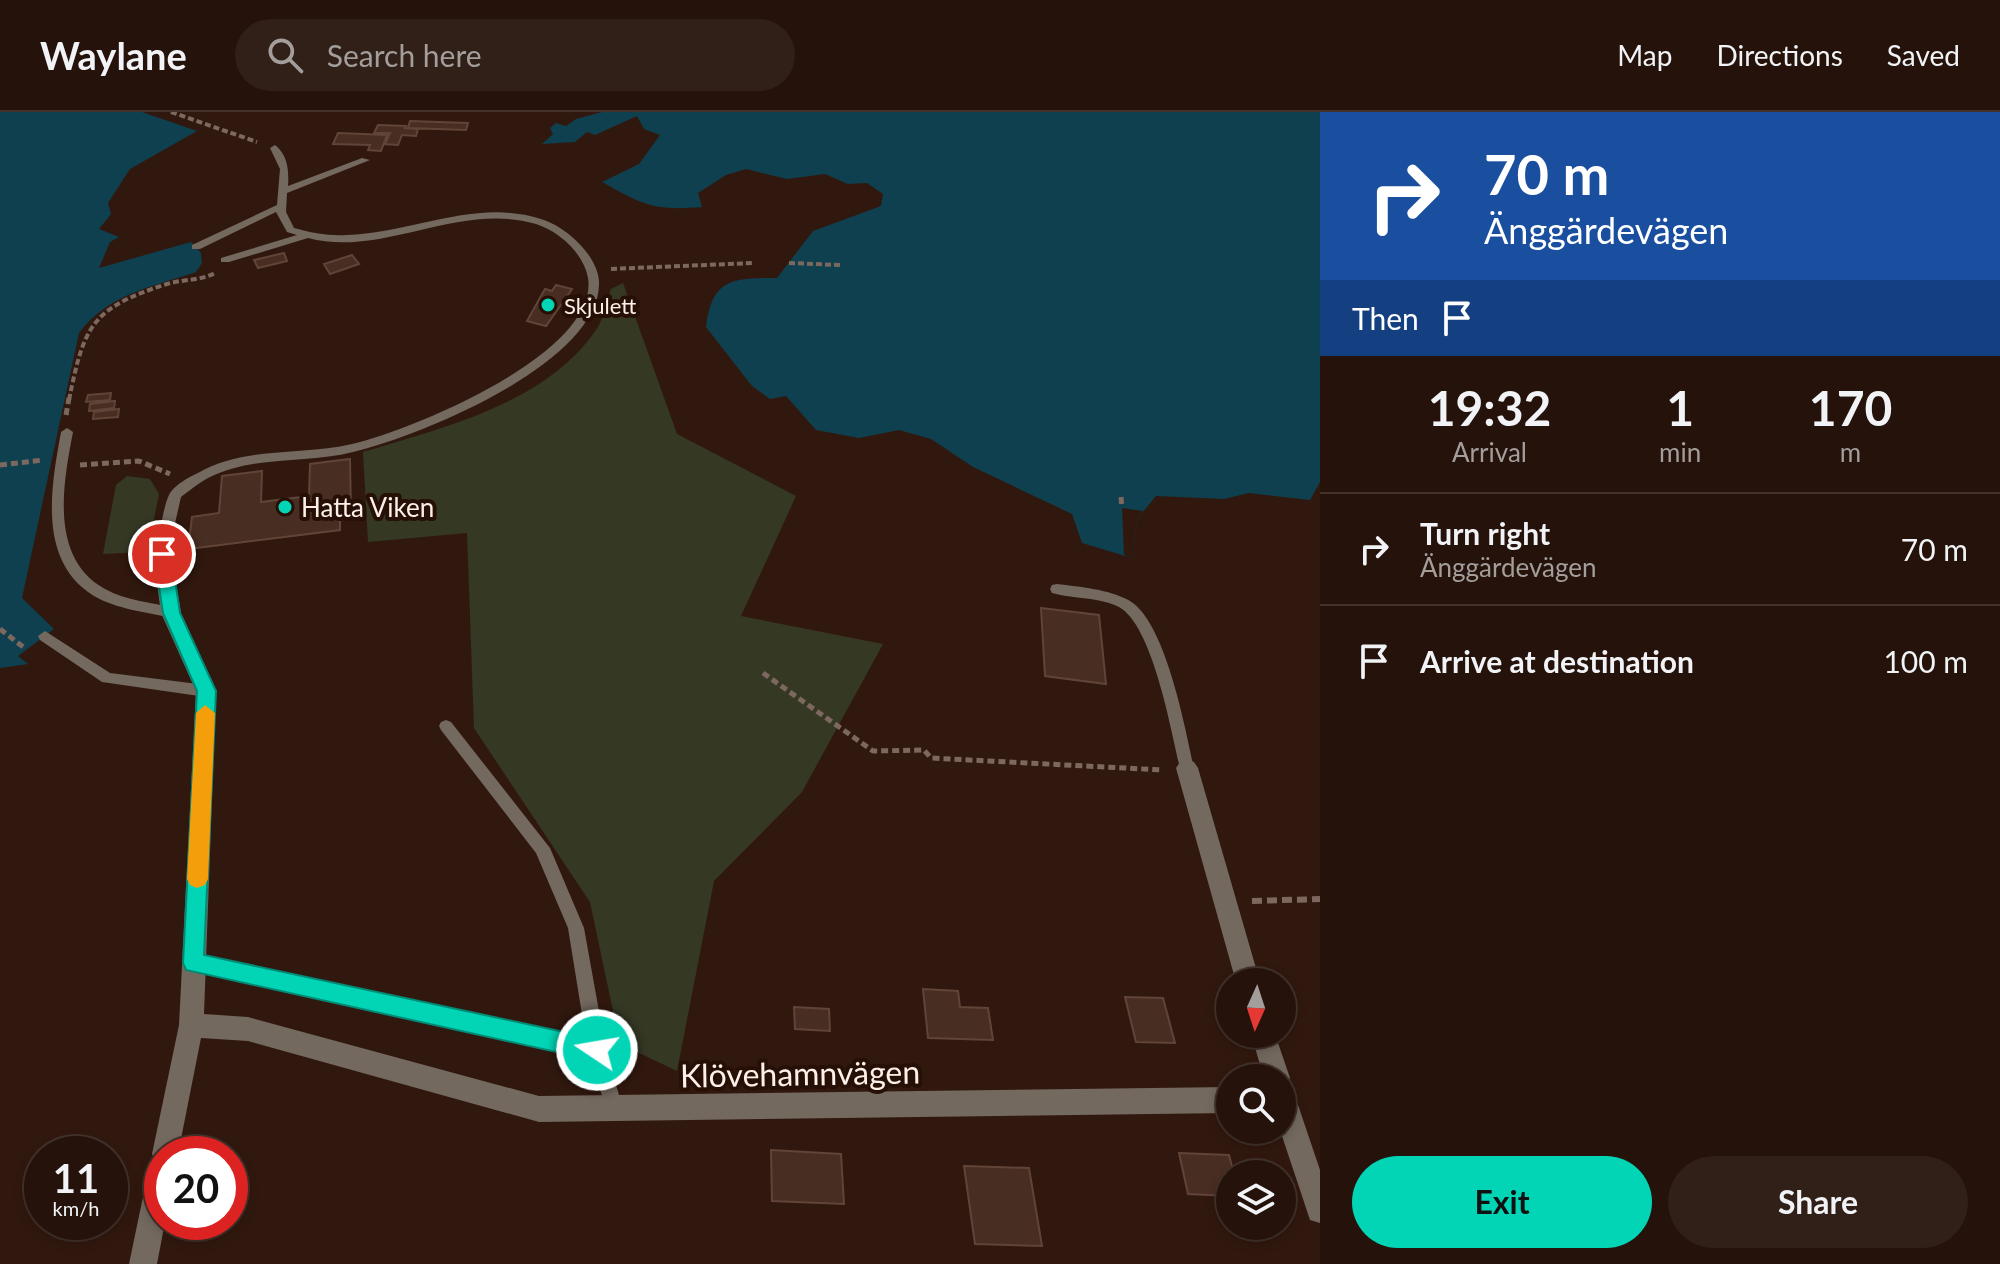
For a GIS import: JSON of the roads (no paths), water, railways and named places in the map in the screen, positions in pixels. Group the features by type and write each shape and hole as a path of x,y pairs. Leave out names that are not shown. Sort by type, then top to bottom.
{"street":[{"path":"162,554 171,613 206,691 191,1025 169,1136"},
{"path":"1188,770 1244,968"},
{"name":"Klövehamnvägen","path":"191,1025 248,1029 539,1109 1216,1100"},
{"path":"1296,1139 1320,1210"},
{"path":"143,1264 148,1240"}],"lane":[{"path":"275,148 285,169 282,222 290,230 304,236"},
{"path":"282,192 365,160"},
{"path":"196,247 282,206"},
{"path":"162,554 175,495 205,474 232,464 359,447 471,403 545,361 569,339 592,298 595,283 580,251 559,232 525,218 474,216 363,235 304,236 225,260"},
{"path":"67,432 56,463 57,505 64,556 80,579 102,594 171,613"},
{"path":"1057,589 1082,592 1128,607 1155,645 1188,770"},
{"path":"45,636 107,678 206,691"},
{"path":"446,726 542,848 576,928 597,1050 614,1109"},
{"path":"193,963 597,1050"}],"water":[{"path":"0,112 142,112 197,131 130,169 108,203 111,214 99,229 119,237 110,242 99,268 191,242 201,253 202,263 196,272 117,301 103,309 79,333 22,598 54,629 18,656 28,664 0,668"},
{"path":"602,112 1320,112 1320,482 1310,500 1249,493 1224,499 1156,496 1137,519 1132,558 1082,543 1072,514 973,467 931,439 899,430 859,438 816,430 786,396 770,399 752,386 706,327 709,311 713,299 727,284 748,279 777,278 813,231 881,206 883,194 867,183 848,184 825,174 787,179 746,169 726,175 698,193 702,207 649,205 602,182 639,164 660,135 644,129 637,116 595,135 587,132 575,142 542,144 553,134 550,128 556,123 566,126 576,119"}],"place":[{"name":"Skjulett","path":"548,305"},
{"name":"Hatta Viken","path":"285,507"}]}
